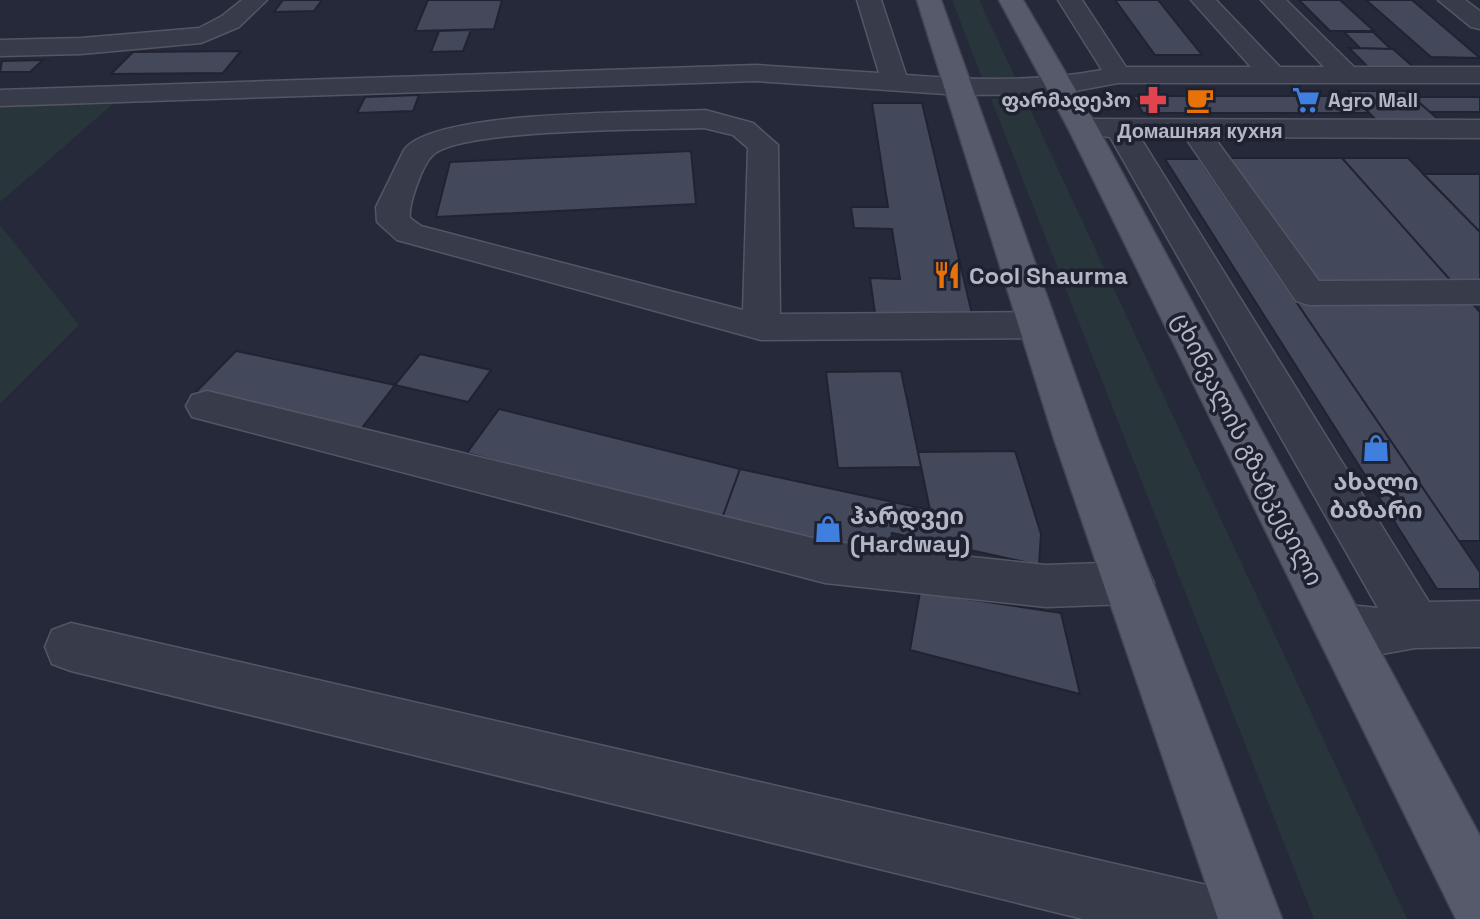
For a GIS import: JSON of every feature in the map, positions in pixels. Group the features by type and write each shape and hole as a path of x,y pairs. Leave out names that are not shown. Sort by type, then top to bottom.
{"main road":[{"path":"929,0 1076,439 1250,919"},
{"name":"ცხინვალის გზატკეცილი","path":"1011,0 1059,86 1101,128 1339,627 1480,900"}],"street":[{"path":"0,48 81,46 201,35 216,31 237,18 255,0"},
{"path":"869,0 895,83"},
{"path":"1070,0 1118,75"},
{"path":"1203,0 1273,75"},
{"path":"1273,0 1347,75"},
{"path":"1450,0 1480,22"},
{"path":"0,98 756,73 960,87 1059,86 1118,75 1480,75"},
{"path":"761,327 763,145 743,129 705,119 496,128 443,137 419,150 392,207 394,222 409,233 761,327 1038,325"},
{"path":"1101,128 1478,131"},
{"path":"1101,128 1415,625"},
{"path":"1193,128 1309,293 1480,292"},
{"path":"207,406 825,562 1046,586 1129,583"},
{"path":"1339,627 1371,633 1415,625 1480,624"},
{"path":"71,647 1215,919"}],"shaded area":[{"path":"952,0 979,0 1016,79 983,80"},
{"path":"1025,98 1407,919 1314,919 991,99"},
{"path":"113,104 0,202 0,106"},
{"path":"0,225 79,325 0,404"}],"building":[{"path":"283,0 322,0 314,11 274,12"},
{"path":"428,0 502,0 494,29 415,31"},
{"path":"1115,0 1158,0 1202,55 1155,55"},
{"path":"1299,0 1340,0 1374,31 1330,31"},
{"path":"1366,0 1412,0 1480,58 1431,57"},
{"path":"471,30 463,51 431,52 439,31"},
{"path":"1344,32 1373,32 1391,49 1360,48"},
{"path":"1349,48 1393,49 1419,72 1373,72"},
{"path":"241,51 223,73 111,74 133,52"},
{"path":"43,60 30,72 0,72 2,61"},
{"path":"1348,91 1406,91 1439,120 1377,121"},
{"path":"419,95 413,111 357,113 365,97"},
{"path":"1133,96 1353,96 1369,113 1143,113"},
{"path":"1413,97 1480,97 1480,112 1430,112"},
{"path":"872,103 922,103 972,314 875,313 870,278 900,279 892,229 854,228 851,207 888,207"},
{"path":"691,151 696,204 436,217 450,162"},
{"path":"1226,158 1342,158 1452,282 1315,282"},
{"path":"1342,158 1408,158 1480,232 1480,282 1452,282"},
{"path":"1165,159 1199,159 1480,572 1480,589 1437,589"},
{"path":"1423,174 1480,174 1480,232"},
{"path":"1297,303 1472,303 1480,312 1480,541 1459,541"},
{"path":"236,351 395,385 361,429 196,392"},
{"path":"420,354 491,370 468,402 395,385"},
{"path":"901,371 921,467 838,468 826,372"},
{"path":"499,409 740,469 721,521 467,453"},
{"path":"1015,451 1041,534 1039,565 892,533 887,558 721,521 740,469 930,510 918,452"},
{"path":"920,592 1061,613 1080,694 910,650"}],"place":[{"name":"ფარმადეპო","path":"1153,100"},
{"name":"Домашняя кухня","path":"1200,100"},
{"name":"Agro Mall","path":"1306,100"},
{"name":"Cool Shaurma","path":"947,275"},
{"name":"ახალი ბაზარი","path":"1376,448"},
{"name":"ჰარდვეი (Hardway)","path":"828,529"}]}
